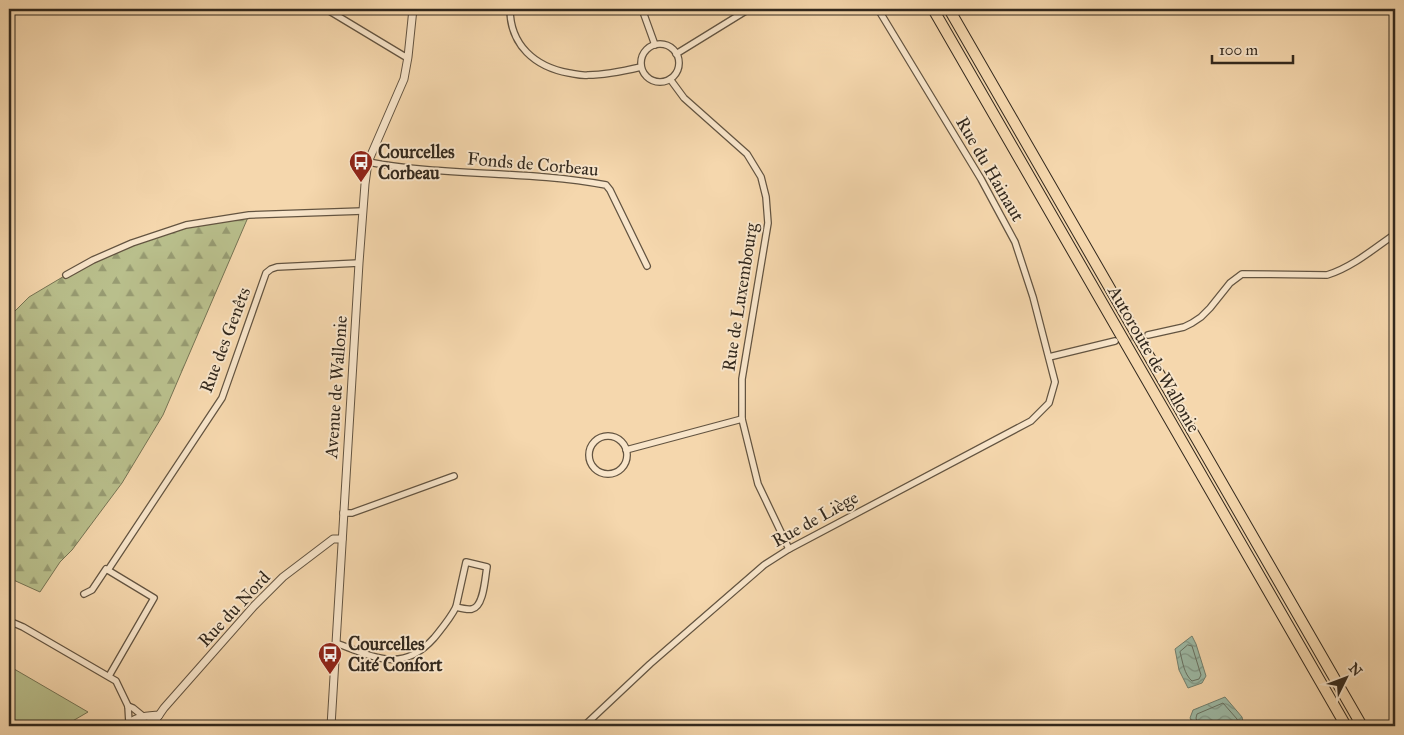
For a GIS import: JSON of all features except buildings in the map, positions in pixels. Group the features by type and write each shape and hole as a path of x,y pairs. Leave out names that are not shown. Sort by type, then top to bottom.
{"highway":[{"name":"Autoroute de Wallonie","path":"933,9 1346,726"},
{"name":"Autoroute de Wallonie","path":"949,9 1362,726"}],"street":[{"path":"326,9 408,57"},
{"name":"Avenue de Wallonie","path":"331,726 358,263 368,162 404,79 413,9"},
{"path":"510,9 510,21 517,40 529,54 545,66 586,76 614,74 641,67"},
{"path":"642,9 655,45"},
{"path":"676,54 749,9"},
{"name":"Rue du Hainaut","path":"878,9 980,179 1015,242 1033,297 1049,357"},
{"path":"655,45 667,46 676,54 678,59 677,70 670,79 658,82 652,80 647,77 641,67 642,56 645,51 655,45"},
{"name":"Rue de Luxembourg","path":"670,79 684,98 747,154 761,177 766,197 768,223 742,379 742,419 758,484 789,549"},
{"name":"Fonds de Corbeau","path":"368,162 426,169 563,179 606,185 647,266"},
{"path":"66,275 93,260 132,243 186,225 249,216 363,211"},
{"path":"1148,335 1192,323 1201,317 1230,283 1242,274 1327,275 1335,273 1361,258 1395,234"},
{"name":"Rue des Genêts","path":"84,594 92,590 106,569 108,570 222,398 266,273 270,269 277,267 358,263"},
{"path":"1049,357 1115,341"},
{"name":"Rue de Liège","path":"584,726 650,664 764,565 789,549 1031,421 1049,403 1055,382 1049,357"},
{"path":"626,450 742,419"},
{"path":"605,437 613,437 619,440 626,450 627,455 624,465 621,469 611,473 600,472 595,468 589,457 592,445 596,440 605,437"},
{"path":"343,513 352,513 454,476"},
{"name":"Rue du Nord","path":"143,726 160,715 164,708 254,606 283,577 334,539 342,539"},
{"path":"336,642 374,657 393,660 405,659 416,654 427,646 448,621 456,607 466,562 487,567 481,601 477,607 472,610 456,607"},
{"path":"108,570 154,598 109,676"},
{"path":"9,621 23,627 116,680 128,706 130,725 144,716 160,715"},
{"path":"128,706 144,716"},
{"name":"Rue du Nord","path":"143,726 144,716"}],"green space":[{"path":"249,215 163,415 122,483 72,550 60,562 40,592 9,578 9,317 29,297 93,260 186,225"},
{"path":"9,666 88,712 64,726 9,726"}],"water":[{"path":"1192,636 1206,676 1202,683 1188,688 1179,670 1175,649"},
{"path":"1225,697 1242,717 1244,726 1194,726 1190,718 1193,710"}],"tunnel":[{"path":"1122,340 1148,335"}],"place":[{"name":"Courcelles Corbeau","path":"361,183"},
{"name":"Courcelles Cité Confort","path":"330,675"}]}
